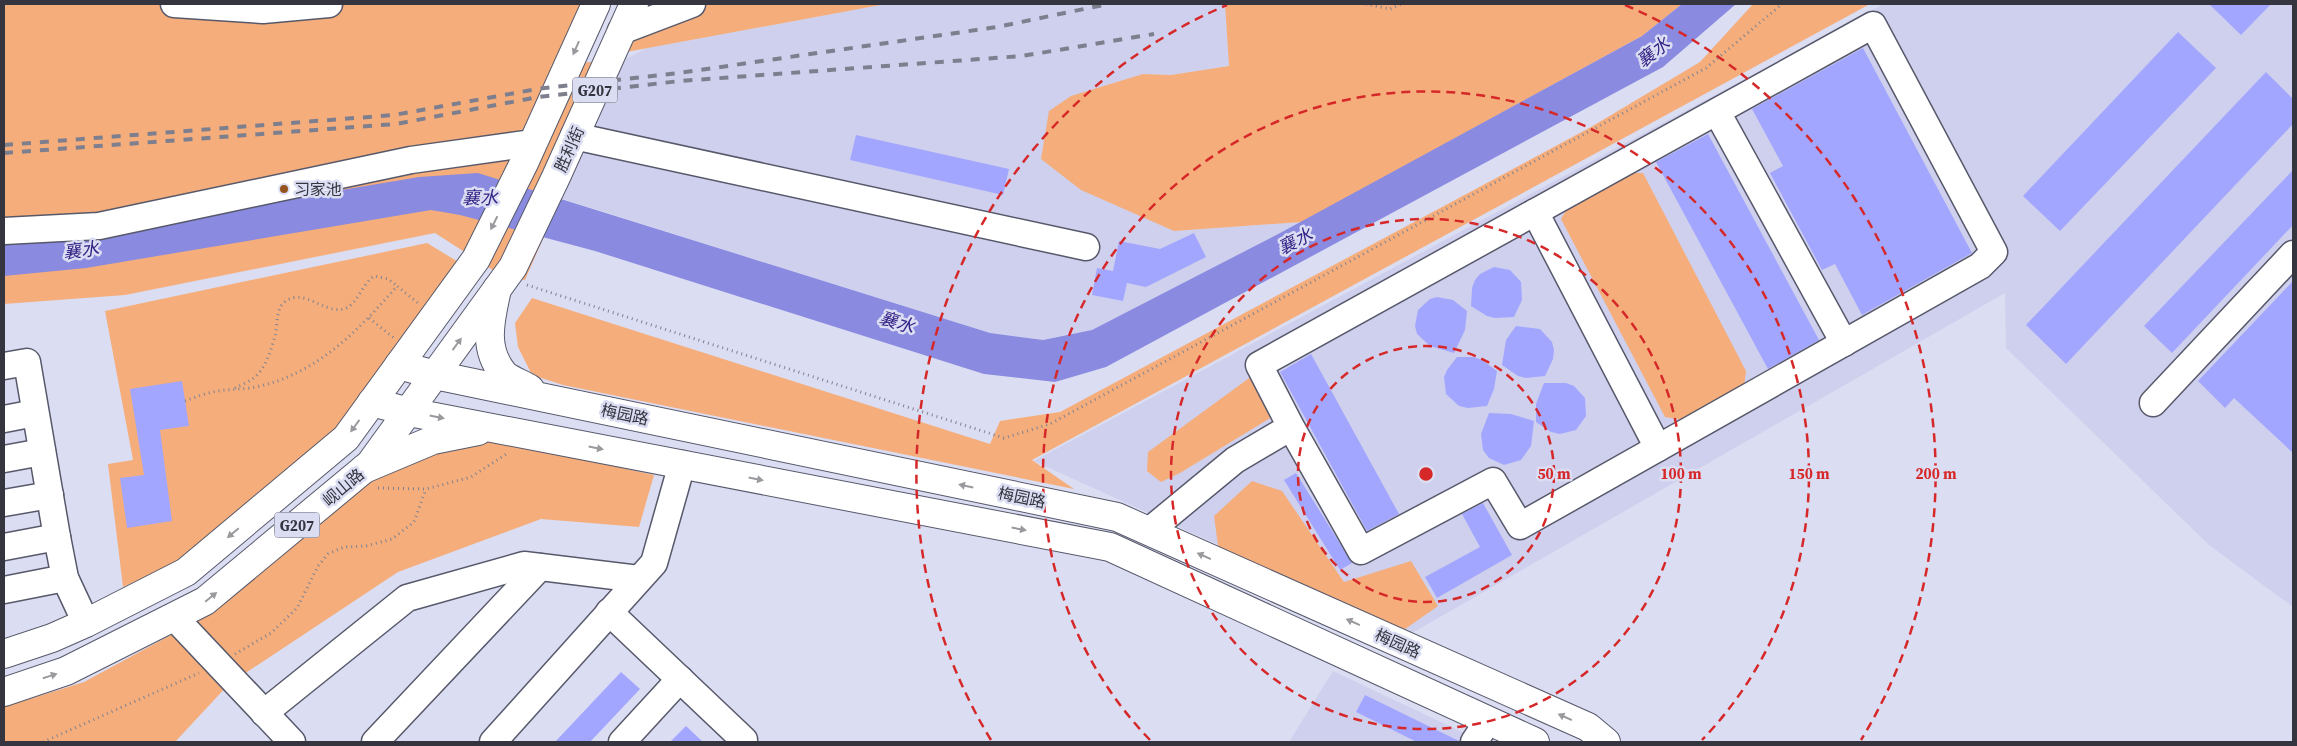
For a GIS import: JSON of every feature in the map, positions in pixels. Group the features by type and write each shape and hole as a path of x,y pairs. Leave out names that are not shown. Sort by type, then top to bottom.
{"main road":[{"name":"G207","path":"4,654 52,638 86,623 186,572 346,438 476,259 529,153 596,4"},
{"name":"胜利街","path":"505,278 556,177 634,4"},
{"name":"岘山路","path":"4,692 66,671 205,601 370,464 505,278"},
{"path":"505,278 491,318 489,346 503,374 547,398"},
{"name":"梅园路","path":"404,358 435,375 1117,518 1588,727 1606,742"},
{"name":"梅园路","path":"372,402 409,412 1110,547 1481,732 1535,742"},
{"path":"364,469 433,440 493,428"}],"street":[{"path":"174,4 263,10 329,4"},
{"path":"621,31 692,4"},
{"path":"1873,26 1994,252 1980,266 1520,526 1494,481 1361,551 1291,427 1259,365 1535,212 1873,26"},
{"path":"1717,112 1844,343"},
{"path":"574,136 1086,247"},
{"path":"4,231 99,226 411,160 529,153"},
{"path":"1535,212 1658,448"},
{"path":"2153,403 2293,254"},
{"path":"4,366 26,362 65,578 86,623"},
{"path":"4,419 35,413"},
{"path":"1149,532 1235,460 1291,427"},
{"path":"4,459 42,452"},
{"path":"493,742 654,563 682,464"},
{"path":"4,503 50,495"},
{"path":"4,547 57,537"},
{"path":"264,713 407,598 524,565 639,579"},
{"path":"375,742 540,567"},
{"path":"4,590 65,578"},
{"path":"609,612 744,740 741,742"},
{"path":"174,617 292,742"},
{"path":"622,742 680,679"}],"path":[{"path":"1366,4 1390,9 1401,4"},
{"path":"505,278 1004,438 1050,424 1706,68 1782,4"},
{"path":"233,389 254,377 266,362 275,336 280,308 287,300 299,297 330,310 346,308 356,300 366,281 374,276 388,279 435,316"},
{"path":"185,401 203,394 256,387 290,377 323,359 369,318 397,286"},
{"path":"369,318 404,358"},
{"path":"342,487 426,489 470,477 533,436"},
{"path":"43,742 217,663 270,633 297,608 318,566 328,554 344,547 366,546 392,539 414,522 426,489"}],"shaded area":[{"name":"习家池","path":"4,4 596,4 573,54 550,66 625,59 584,145 525,280 499,274 435,233 125,295 4,304"},
{"path":"634,4 886,4 610,55"},
{"path":"886,4 1225,4 1229,66 1171,75 1143,74 1174,231 1302,222 1092,330 1042,340 990,333 560,198 390,76 625,59 647,48"},
{"path":"1225,4 1682,4 1642,36 1302,222 1174,231 1081,190 1041,159 1049,111 1071,96 1143,74 1171,75 1229,66"},
{"path":"1753,4 1870,4 1032,460 1074,489 563,385 532,375 518,347 515,323 532,298 990,444 1000,421 1060,412 1591,127 1700,62"},
{"path":"1884,4 2293,4 2293,607 2209,545 2006,348 2005,293 1412,633 1034,461"},
{"path":"1628,173 1643,173 1746,371 1744,386 1683,420 1665,417 1561,219 1570,204"},
{"path":"427,243 460,263 338,436 175,563 123,587 108,464 133,460 105,311"},
{"path":"1256,373 1272,417 1180,473 1161,482 1147,471 1148,452"},
{"path":"429,425 654,475 639,527 541,519 398,572 229,684 175,742 4,742 4,707 84,682 206,616"},
{"path":"1252,481 1282,491 1344,582 1411,561 1438,606 1398,634 1219,553 1214,516"},
{"path":"1333,671 1483,742 1289,742"}],"water":[{"name":"襄水","path":"1682,4 1736,4 1663,67 1106,367 1055,382 984,374 595,251 460,215 431,210 86,268 4,276 4,243 52,239 419,177 478,173 990,333 1043,340 1092,330 1282,232 1642,36"}],"building":[{"path":"2209,4 2271,4 2241,35"},
{"path":"2178,32 2216,68 2060,231 2023,196"},
{"path":"1863,48 1972,253 1862,315 1835,264 1822,270 1770,173 1783,166 1752,109"},
{"path":"2266,72 2293,99 2293,124 2066,364 2026,325"},
{"path":"1708,134 1819,340 1768,369 1656,162"},
{"path":"856,135 1009,169 1003,195 850,160"},
{"path":"2293,170 2293,225 2172,353 2144,326"},
{"path":"1194,233 1206,257 1146,287 1127,283 1123,301 1092,295 1097,268 1113,271 1119,241 1160,249"},
{"path":"1494,267 1510,270 1521,282 1522,300 1514,317 1495,318 1487,316 1471,306 1472,288 1475,280 1480,274"},
{"path":"2293,281 2293,453 2234,398 2225,408 2198,381"},
{"path":"1437,297 1453,300 1467,311 1465,330 1454,353 1430,346 1417,334 1415,326 1418,310 1430,299"},
{"path":"1516,326 1540,329 1552,342 1554,350 1553,359 1545,376 1526,378 1518,376 1502,365 1506,340"},
{"path":"1311,354 1399,514 1367,531 1280,372"},
{"path":"1457,357 1474,357 1482,360 1497,371 1494,389 1487,406 1468,408 1459,406 1446,394 1444,377"},
{"path":"182,381 189,426 160,430 172,521 127,528 120,478 144,475 130,389"},
{"path":"1544,383 1566,383 1574,386 1585,398 1586,416 1576,430 1560,434 1551,432 1536,422 1536,404"},
{"path":"1489,413 1511,414 1534,421 1531,446 1521,460 1504,465 1489,458 1483,450 1481,434"},
{"path":"1296,473 1352,563 1340,570 1284,480"},
{"path":"1483,503 1512,555 1437,598 1425,577 1480,547 1462,514"},
{"path":"621,672 640,689 590,742 555,742"},
{"path":"1365,695 1459,742 1417,742 1356,712"},
{"path":"686,726 703,742 670,742"}],"railway":[{"path":"4,145 394,115 537,89 679,73 997,27 1108,4"},
{"path":"4,153 396,124 538,97 680,81 1022,56 1154,34"}],"place":[{"name":"习家池","path":"284,189"}]}
